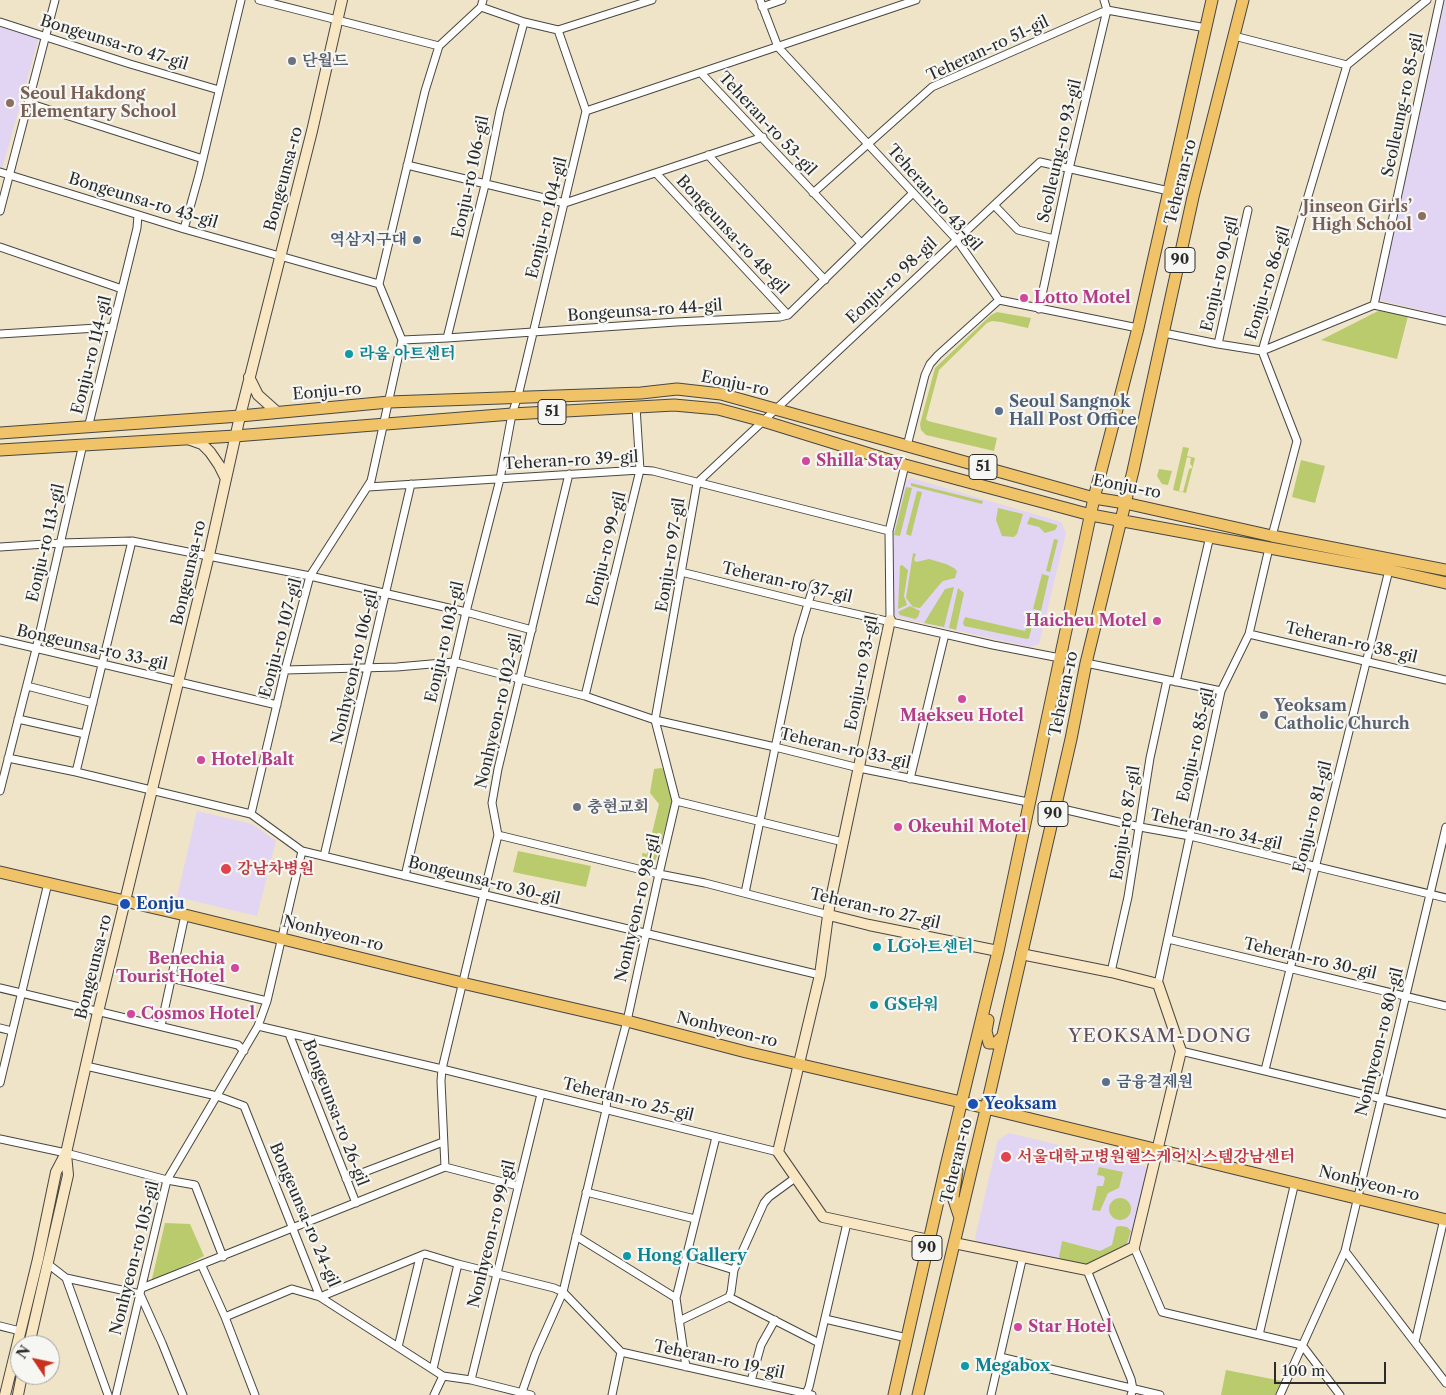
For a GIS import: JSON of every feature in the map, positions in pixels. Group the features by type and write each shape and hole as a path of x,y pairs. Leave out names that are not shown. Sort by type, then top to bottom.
{"main road":[{"name":"Bongeunsa-ro","path":"5,1395 38,1259 56,1172 66,1153 98,1012 209,555 249,377 312,131 342,0"},
{"name":"Teheran-ro","path":"894,1395 946,1166 998,951 1028,802 1094,498 1138,328 1212,0"},
{"name":"Teheran-ro","path":"918,1395 1071,739 1086,663 1125,503 1193,197 1243,0"},
{"path":"249,377 258,395 277,412"},
{"name":"Eonju-ro","path":"0,433 240,416 389,402 641,393 677,389 721,394 775,408 1094,498 1125,503 1272,536 1446,570"},
{"name":"Eonju-ro","path":"0,450 235,436 512,414 674,405 718,409 904,465 1091,515 1389,570 1446,583"},
{"path":"187,438 202,444 210,452 226,479"},
{"name":"Eonju-ro 93-gil","path":"778,1152 820,975 829,908 890,620"},
{"name":"Nonhyeon-ro","path":"0,872 627,1021 1157,1151 1357,1197 1445,1220"},
{"name":"Teheran-ro 27-gil","path":"829,915 998,951"},
{"path":"954,1243 1086,1270 1134,1247 1181,1051 1158,984 1111,972 1021,954"},
{"path":"990,984 993,992 986,1039 992,1045 1002,1037"},
{"path":"778,1152 823,1217 929,1240"},
{"name":"Bongeunsa-ro","path":"31,1335 68,1175 66,1153"},
{"path":"946,1166 957,1171 953,1197 960,1218"}],"street":[{"path":"0,211 55,0"},
{"path":"184,229 203,159 241,0"},
{"path":"259,0 439,46"},
{"path":"389,402 402,340 379,284 425,91 439,46 482,4 524,22 558,30 652,0"},
{"path":"778,46 761,3 782,0"},
{"name":"Teheran-ro 53-gil","path":"586,111 916,0"},
{"path":"1104,0 1107,10 1206,28"},
{"path":"1234,36 1347,65 1427,0"},
{"name":"Seolleung-ro 85-gil","path":"1374,305 1440,0"},
{"name":"Teheran-ro 51-gil","path":"813,193 932,87 1107,10"},
{"name":"Seolleung-ro 93-gil","path":"1039,308 1069,169 1107,10"},
{"name":"Bongeunsa-ro 47-gil","path":"0,22 130,64 219,90"},
{"name":"Eonju-ro 106-gil","path":"447,338 485,185 500,111 524,22"},
{"path":"558,30 586,111"},
{"name":"Teheran-ro 43-gil","path":"778,46 957,240 998,300"},
{"name":"Eonju-ro 86-gil","path":"1272,536 1296,441 1262,350 1347,65"},
{"name":"Teheran-ro 53-gil","path":"701,73 763,137 813,193"},
{"path":"28,103 203,159"},
{"name":"Eonju-ro 104-gil","path":"512,414 518,396 586,111"},
{"name":"Bongeunsa-ro 48-gil","path":"565,203 763,137"},
{"path":"708,155 825,280"},
{"name":"Eonju-ro 98-gil","path":"763,421 1040,162 1069,169"},
{"path":"407,165 565,203"},
{"path":"1069,169 1168,191"},
{"name":"Bongeunsa-ro 43-gil","path":"0,172 279,257"},
{"name":"Bongeunsa-ro 48-gil","path":"656,173 788,315"},
{"path":"813,193 862,243"},
{"path":"788,315 914,194"},
{"path":"994,205 1018,230 1054,239"},
{"name":"Eonju-ro 90-gil","path":"1218,344 1248,210"},
{"name":"Eonju-ro 114-gil","path":"88,428 137,228 138,214"},
{"name":"Eonju-ro 114-gil","path":"0,247 122,289"},
{"path":"279,257 379,284"},
{"path":"907,446 925,375 930,364 998,300 1138,328"},
{"path":"1164,333 1218,344 1262,350 1374,305 1446,321"},
{"name":"Bongeunsa-ro 44-gil","path":"402,340 788,315"},
{"path":"0,334 113,326"},
{"name":"Eonju-ro 107-gil","path":"251,814 285,670 310,576 371,481 389,402"},
{"name":"Eonju-ro 99-gil","path":"585,696 640,470 636,407"},
{"name":"Eonju-ro 103-gil","path":"405,876 454,662 500,478 512,414"},
{"name":"Eonju-ro 97-gil","path":"655,720 697,483 763,421"},
{"name":"Eonju-ro 113-gil","path":"0,791 1,780 36,649 83,444"},
{"name":"Eonju-ro 93-gil","path":"890,620 889,531 904,465"},
{"name":"Teheran-ro 39-gil","path":"368,487 640,470 653,471 889,531"},
{"name":"Nonhyeon-ro 102-gil","path":"445,1167 442,1069 498,835 492,803 498,769 569,474"},
{"name":"Nonhyeon-ro 106-gil","path":"324,856 412,484"},
{"path":"1176,682 1210,536"},
{"path":"76,772 132,541"},
{"path":"0,547 132,541 310,576 466,612 532,630"},
{"name":"Eonju-ro 85-gil","path":"1158,984 1222,691 1249,634 1269,548"},
{"name":"Eonju-ro 81-gil","path":"1265,1070 1389,570"},
{"name":"Teheran-ro 37-gil","path":"680,572 807,603 1060,658"},
{"path":"746,893 798,637 814,584"},
{"path":"910,779 945,634"},
{"name":"Teheran-ro 38-gil","path":"1249,634 1446,680"},
{"name":"Bongeunsa-ro 33-gil","path":"0,640 277,705"},
{"name":"Teheran-ro 33-gil","path":"285,670 397,667 454,662 585,696 655,720 859,768 1028,802"},
{"path":"1086,663 1222,691"},
{"name":"Eonju-ro 87-gil","path":"1111,972 1128,897 1150,758 1167,680"},
{"path":"27,686 92,703"},
{"path":"18,718 85,734"},
{"name":"Nonhyeon-ro 98-gil","path":"521,1394 535,1355 563,1292 606,1110 607,1096 627,1021 676,801 655,720"},
{"name":"Bongeunsa-ro 30-gil","path":"8,758 76,772 251,814 302,851 820,975"},
{"path":"676,801 843,842"},
{"name":"Teheran-ro 34-gil","path":"1054,807 1140,827 1190,836 1446,898"},
{"name":"Nonhyeon-ro 80-gil","path":"1280,1395 1345,1251 1446,826"},
{"name":"Teheran-ro 27-gil","path":"498,835 746,893 829,915"},
{"path":"281,938 302,851"},
{"path":"0,1083 2,1065 22,993 48,883"},
{"path":"161,1026 185,915"},
{"name":"Nonhyeon-ro 105-gil","path":"116,1395 167,1180 258,1026 267,1001 281,938"},
{"name":"Teheran-ro 30-gil","path":"1168,939 1446,1006"},
{"path":"171,978 267,1001"},
{"path":"0,988 238,1045 244,1051"},
{"name":"Bongeunsa-ro 26-gil","path":"258,1026 442,1069"},
{"path":"0,1028 12,1031"},
{"name":"Bongeunsa-ro 26-gil","path":"289,1034 356,1203"},
{"path":"1181,1051 1446,1114"},
{"name":"Bongeunsa-ro 24-gil","path":"86,1066 217,1096 244,1106 320,1297 443,1376 470,1380 531,1395"},
{"name":"Teheran-ro 25-gil","path":"442,1069 778,1152"},
{"name":"Nonhyeon-ro 99-gil","path":"470,1380 541,1094"},
{"path":"686,1367 676,1298 716,1137"},
{"path":"0,1139 66,1153 167,1180 195,1185 223,1257"},
{"path":"346,1179 443,1142"},
{"path":"48,1264 66,1278 141,1291 445,1167 518,1186"},
{"path":"679,1321 729,1297 734,1270 764,1203 769,1197 795,1178"},
{"path":"1259,1335 1295,1182"},
{"path":"586,1192 695,1219"},
{"path":"1415,1342 1445,1220"},
{"path":"808,1395 847,1223"},
{"path":"576,1236 676,1298"},
{"path":"1134,1247 1162,1312 1302,1345 1340,1395"},
{"path":"1345,1251 1446,1383"},
{"path":"224,1317 292,1289 320,1297 425,1254 563,1292 621,1352 612,1395"},
{"path":"686,1255 734,1270"},
{"path":"991,1395 1023,1256"},
{"path":"398,1347 420,1257"},
{"path":"433,1369 458,1264"},
{"path":"202,1266 256,1395"},
{"path":"1086,1270 1131,1379 1132,1392"},
{"path":"66,1278 108,1395"},
{"path":"141,1291 183,1395"},
{"path":"729,1297 819,1343"},
{"path":"825,1319 907,1338"},
{"path":"751,1381 761,1345 775,1320"},
{"path":"0,1326 20,1331"},
{"name":"Teheran-ro 19-gil","path":"621,1352 808,1395"},
{"path":"1000,1357 1132,1392 1160,1395"},
{"path":"434,1395 443,1376"}],"shaded area":[{"name":"Jinseon Girls’ High School","path":"1446,0 1446,316 1379,300"},
{"name":"Seoul Hakdong Elementary School","path":"0,24 39,37 2,169 0,169"},
{"path":"911,478 1061,522 1066,533 1039,644 1030,647 896,617 893,612 894,566 890,539 903,483"},
{"name":"강남차병원","path":"197,811 252,824 276,841 257,916 177,897"},
{"path":"1009,1133 1145,1166 1148,1171 1130,1246 1088,1268 980,1245 975,1238 998,1140"}],"green space":[{"path":"1380,310 1408,316 1397,359 1321,340"},
{"path":"997,312 1031,318 1028,328 1001,322 992,321 987,323 939,370 926,419 997,438 994,451 926,435 921,430 920,424 935,368 991,315"},
{"path":"1183,447 1189,448 1187,456 1195,458 1186,493 1173,490","holes":["1187,457 1191,458 1190,464 1192,468 1189,469 1183,492 1179,491"]},
{"path":"1301,460 1325,466 1315,503 1292,497"},
{"path":"1159,469 1172,471 1168,485 1162,484 1157,476"},
{"path":"911,483 983,501 982,504 911,486"},
{"path":"906,487 912,488 900,536 894,535"},
{"path":"917,491 922,492 911,536 906,534"},
{"path":"998,508 1023,514 1017,534 1014,537 1002,536 996,520"},
{"path":"1030,517 1057,525 1057,527 1055,530 1045,533 1039,527 1027,524"},
{"path":"1054,539 1058,540 1050,572 1046,571"},
{"path":"913,553 916,554 914,560 916,562 929,559 946,564 957,571 955,578 943,581 920,608 913,607 906,598"},
{"path":"902,565 908,570 904,596 907,605 898,609 900,566"},
{"path":"1042,574 1049,576 1041,611 1033,609"},
{"path":"954,587 944,627 924,623 945,589"},
{"path":"958,588 964,593 956,630 949,628"},
{"path":"910,606 920,611 915,619 900,615 898,612"},
{"path":"965,617 1025,631 1028,621 1033,622 1029,638 1027,639 964,626"},
{"path":"661,768 666,770 672,804 656,859 653,862 643,860 642,853 647,854 659,804 650,793 654,769"},
{"path":"518,851 591,866 586,887 513,872"},
{"path":"1099,1167 1123,1172 1119,1188 1108,1193 1100,1211 1092,1210 1097,1186 1103,1186 1105,1178 1097,1175"},
{"path":"1120,1198 1128,1201 1131,1209 1128,1217 1120,1220 1112,1217 1109,1209 1112,1201"},
{"path":"165,1223 190,1224 204,1256 151,1283"},
{"path":"1116,1227 1127,1227 1131,1231 1126,1246 1087,1265 1061,1260 1059,1257 1062,1241 1100,1251 1112,1245"},
{"path":"1226,1370 1282,1381 1276,1395 1221,1395"}],"place":[{"name":"단월드","path":"292,61"},
{"name":"Seoul Hakdong Elementary School","path":"10,103"},
{"name":"Jinseon Girls’ High School","path":"1422,216"},
{"name":"역삼지구대","path":"417,240"},
{"name":"Lotto Motel","path":"1024,298"},
{"name":"라움 아트센터","path":"349,354"},
{"name":"Seoul Sangnok Hall Post Office","path":"999,411"},
{"name":"Shilla Stay","path":"806,461"},
{"name":"Haicheu Motel","path":"1157,621"},
{"name":"Maekseu Hotel","path":"962,699"},
{"name":"Yeoksam Catholic Church","path":"1264,715"},
{"name":"Hotel Balt","path":"201,760"},
{"name":"충현교회","path":"577,807"},
{"name":"Okeuhil Motel","path":"898,827"},
{"name":"강남차병원","path":"226,869"},
{"name":"Eonju","path":"125,904"},
{"name":"LG아트센터","path":"877,947"},
{"name":"Benechia Tourist Hotel","path":"235,968"},
{"name":"GS타워","path":"874,1005"},
{"name":"Cosmos Hotel","path":"131,1014"},
{"name":"금융결제원","path":"1106,1082"},
{"name":"Yeoksam","path":"973,1104"},
{"name":"서울대학교병원헬스케어시스템강남센터","path":"1006,1157"},
{"name":"Hong Gallery","path":"627,1256"},
{"name":"Star Hotel","path":"1018,1327"},
{"name":"Megabox","path":"965,1366"}],"district":[{"name":"YEOKSAM-DONG","path":"1160,1037"}]}
